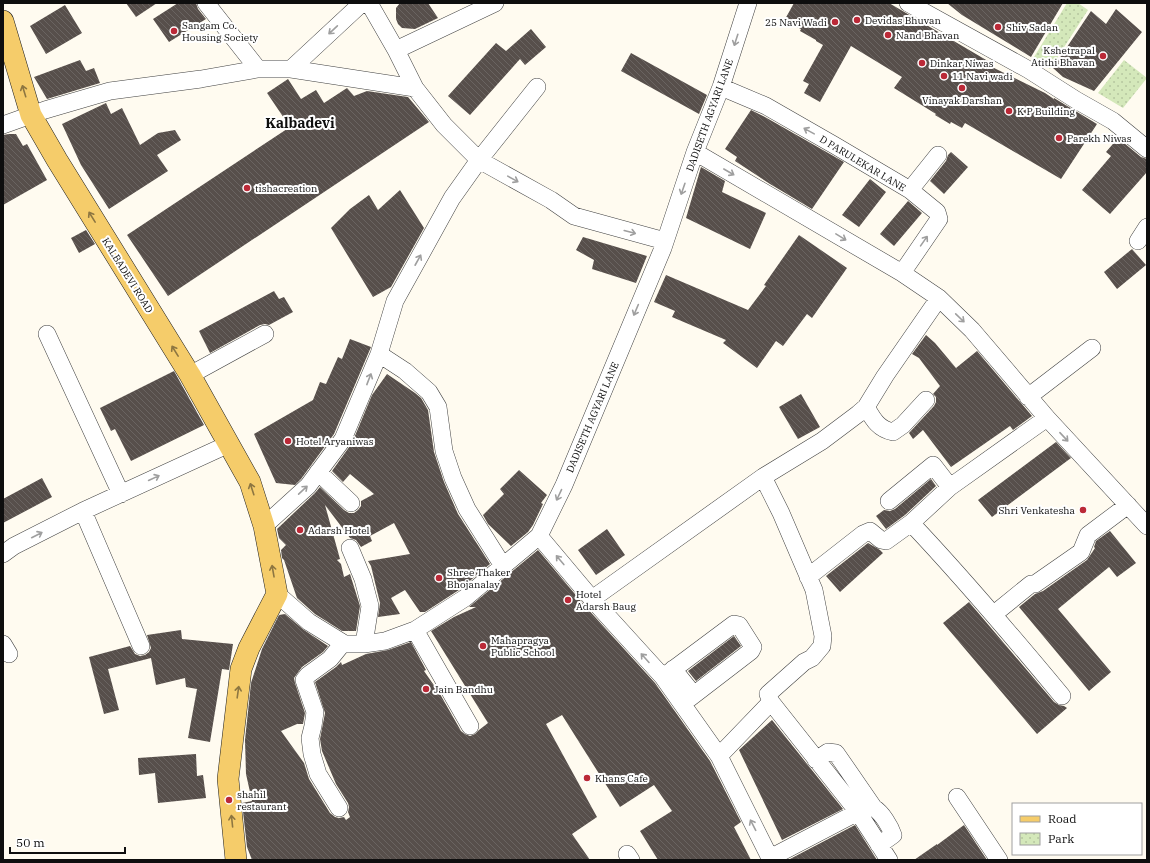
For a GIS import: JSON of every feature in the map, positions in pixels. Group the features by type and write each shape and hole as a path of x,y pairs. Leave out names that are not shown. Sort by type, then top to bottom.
{"main road":[{"name":"KALBADEVI ROAD","path":"3,21 31,115 57,160 190,375 250,482 264,526 277,594"},
{"path":"236,860 228,779 241,669 277,594"}],"street":[{"path":"206,3 258,69"},
{"path":"291,69 362,3"},
{"path":"369,3 396,50 415,88 444,125 479,160 551,200 574,216 665,241"},
{"path":"396,50 495,3"},
{"name":"DADISETH AGYARI LANE","path":"277,594 309,622 343,643 364,644 386,640 415,630 465,598 539,536 564,485 665,241 695,152 721,87 748,3"},
{"path":"908,3 930,8 1076,100 1113,121 1147,149"},
{"path":"3,125 110,91 202,79 258,69 291,69 415,88"},
{"path":"264,526 308,486 343,439 379,354 395,302 452,198 479,160 537,87"},
{"name":"D PARULEKAR LANE","path":"721,87 766,106 834,145 910,190 937,212 940,219 902,273"},
{"path":"695,152 902,273 939,298 972,330 1028,397 1147,526"},
{"path":"910,190 938,156"},
{"path":"1138,241 1147,227"},
{"path":"592,599 763,477 822,441 866,407 885,376 939,298"},
{"path":"47,334 121,494"},
{"path":"190,375 266,334"},
{"path":"1028,397 1092,348"},
{"path":"379,354 405,371 429,392 438,407 444,451 453,478 467,509 503,566"},
{"path":"866,407 877,425 892,432 903,425 926,400"},
{"path":"808,577 863,534 870,531 881,540 886,541 911,523 950,487 1047,418"},
{"path":"3,554 14,546 83,512 229,444"},
{"path":"889,501 933,465 950,487"},
{"path":"318,472 351,503"},
{"path":"763,477 781,513 814,590 823,636 822,646 812,658 804,662 768,694 771,702 858,812 888,860"},
{"path":"994,614 1031,584 1035,584 1082,552 1088,535 1128,505"},
{"path":"83,512 141,646"},
{"path":"911,523 994,614 1062,696"},
{"path":"539,536 592,599 668,673 688,700 719,756 770,859 858,812"},
{"path":"350,548 363,579 370,606 364,644"},
{"path":"668,673 734,624 739,625 753,647 751,651 688,700"},
{"path":"415,630 470,726"},
{"path":"339,808 318,774 312,754 310,738 314,726 315,712 304,680 308,675 330,659 343,643"},
{"path":"719,756 771,702"},
{"path":"816,760 828,752 836,753 874,808 892,830 893,835 879,845"},
{"path":"957,797 999,860"}],"green space":[{"path":"1067,3 1078,3 1088,10 1050,69 1034,57"},
{"path":"1124,60 1147,78 1123,108 1098,93"}],"building":[{"path":"126,3 157,3 136,17"},
{"name":"Sangam Co. Housing Society","path":"178,3 196,3 198,9 206,19 169,42 153,19"},
{"path":"400,3 428,3 438,18 415,29 402,28 396,19 396,8"},
{"path":"794,3 889,3 993,64 992,67 1045,93 1097,124 1061,179 965,123 962,128 951,122 950,124 935,115 936,114 894,88 902,77 851,46 820,102 804,93 809,84 803,81 823,45 800,31 801,29 784,21"},
{"path":"947,3 1063,3 1031,57 962,15"},
{"path":"65,5 82,33 46,54 30,26"},
{"name":"Kshetrapal Atithi Bhavan","path":"1116,9 1142,32 1094,91 1063,77 1053,68 1091,11 1106,24"},
{"path":"531,29 546,47 525,65 520,59 470,115 448,96 496,43 506,51"},
{"path":"631,53 707,95 699,114 621,71"},
{"path":"80,60 86,71 94,68 100,83 47,99 34,77"},
{"path":"288,79 301,99 316,90 324,103 347,88 354,96 367,91 408,97 429,122 168,296 127,235 290,127 267,93"},
{"path":"106,103 111,114 122,108 140,145 158,133 175,130 181,140 157,155 168,171 109,209 81,165 62,124"},
{"path":"751,110 844,162 812,209 735,161 737,157 725,149"},
{"path":"16,134 23,146 27,144 47,180 3,205 3,135"},
{"path":"1118,138 1141,157 1147,159 1147,172 1110,214 1082,190 1111,156 1106,152"},
{"path":"951,152 968,167 944,194 930,181 946,161"},
{"path":"701,167 725,181 722,192 766,213 750,249 686,218"},
{"path":"870,179 886,192 859,227 842,215"},
{"path":"400,190 424,228 391,287 373,297 331,228 350,209 369,195 378,210"},
{"path":"908,201 922,213 894,246 880,234"},
{"path":"86,230 95,244 79,253 71,238"},
{"path":"799,235 847,268 812,318 807,314 783,346 776,341 757,368 723,343 726,340 672,317 675,311 654,302 666,275 748,310 766,286 764,285"},
{"path":"583,237 647,256 636,283 592,269 594,260 576,250"},
{"path":"1132,249 1146,265 1117,289 1104,272"},
{"path":"274,291 279,299 284,297 293,312 269,325 260,325 210,353 199,331"},
{"path":"926,335 935,343 956,368 977,351 1032,416 1013,430 1010,426 951,467 923,430 913,439 909,433 934,406 936,397 933,394 940,386 919,358 912,354"},
{"path":"350,339 371,347 334,434 295,485 276,483 254,434 313,400 320,382 326,384 338,357 342,359"},
{"path":"174,371 204,425 131,461 115,429 111,431 100,408"},
{"path":"387,374 421,398 428,410 434,452 444,482 458,514 490,564 459,590 425,612 420,612 405,590 391,598 400,614 378,617 380,603 371,566 368,561 410,554 394,523 370,536 372,541 361,547 356,540 350,538 325,505 340,559 337,560 341,564 344,577 350,574 360,606 356,631 342,631 315,614 297,598 282,558 281,550 286,545 279,538 277,529 320,487 349,513 354,513 358,510 361,506 361,501 374,494 350,474 343,482 332,471 352,443 372,395"},
{"path":"801,394 820,427 798,439 779,407"},
{"path":"1056,442 1071,458 992,517 978,500"},
{"path":"519,470 547,495 541,503 543,504 533,525 528,532 511,546 488,524 483,515 504,494 500,489"},
{"path":"42,478 52,497 3,523 3,499"},
{"path":"931,479 936,486 905,515 886,529 876,516 884,510 890,511 895,509"},
{"path":"607,529 625,555 596,575 578,550"},
{"path":"1110,531 1136,563 1117,577 1109,567 1058,609 1111,672 1089,691 1019,607 1035,594 1043,591 1087,560 1095,548 1096,541"},
{"path":"868,543 883,553 840,592 826,576"},
{"path":"538,550 585,606 655,683 710,761 741,822 734,827 751,860 658,860 640,831 672,811 654,785 620,807 562,715 546,724 597,817 572,834 590,860 252,860 247,847 242,803 252,801 246,774 245,740 251,683 262,649 279,615 285,614 304,630 328,646 323,652 302,667 294,678 305,713 303,724 297,724 281,731 304,763 309,779 330,813 335,817 344,817 346,820 350,817 348,812 348,803 336,784 322,751 320,739 325,713 315,682 341,662 342,665 366,654 388,650 411,642 426,670 424,671 440,694 461,731 470,736 475,734 488,723 431,631 454,617 476,607 469,607"},
{"path":"969,602 1054,702 1067,708 1037,734 943,623"},
{"path":"181,630 182,639 233,644 229,670 222,669 210,742 188,738 197,689 186,687 185,678 156,685 151,658 108,669 119,710 104,714 89,657 130,646 135,654 140,656 145,655 151,648 147,635"},
{"path":"734,636 741,646 696,681 688,671"},
{"path":"772,720 843,809 782,840 739,750"},
{"path":"196,754 197,776 203,775 206,798 158,803 155,773 139,775 138,758"},
{"path":"855,825 877,860 790,859"},
{"path":"964,825 987,860 914,860 937,845"}],"place":[{"name":"Devidas Bhuvan","path":"857,20"},
{"name":"25 Navi Wadi","path":"835,22"},
{"name":"Shiv Sadan","path":"998,27"},
{"name":"Sangam Co. Housing Society","path":"174,31"},
{"name":"Nand Bhavan","path":"888,35"},
{"name":"Kshetrapal Atithi Bhavan","path":"1103,56"},
{"name":"Dinkar Niwas","path":"922,63"},
{"name":"11 Navi wadi","path":"944,76"},
{"name":"Vinayak Darshan","path":"962,88"},
{"name":"K P Building","path":"1009,111"},
{"name":"Parekh Niwas","path":"1059,138"},
{"name":"tishacreation","path":"247,188"},
{"name":"Hotel Aryaniwas","path":"288,441"},
{"name":"Shri Venkatesha","path":"1083,510"},
{"name":"Adarsh Hotel","path":"300,530"},
{"name":"Shree Thaker Bhojanalay","path":"439,578"},
{"name":"Hotel Adarsh Baug","path":"568,600"},
{"name":"Mahapragya Public School","path":"483,646"},
{"name":"Jain Bandhu","path":"426,689"},
{"name":"Khans Cafe","path":"587,778"},
{"name":"shahil restaurant","path":"229,800"}],"district":[{"name":"Kalbadevi","path":"300,123"}]}
